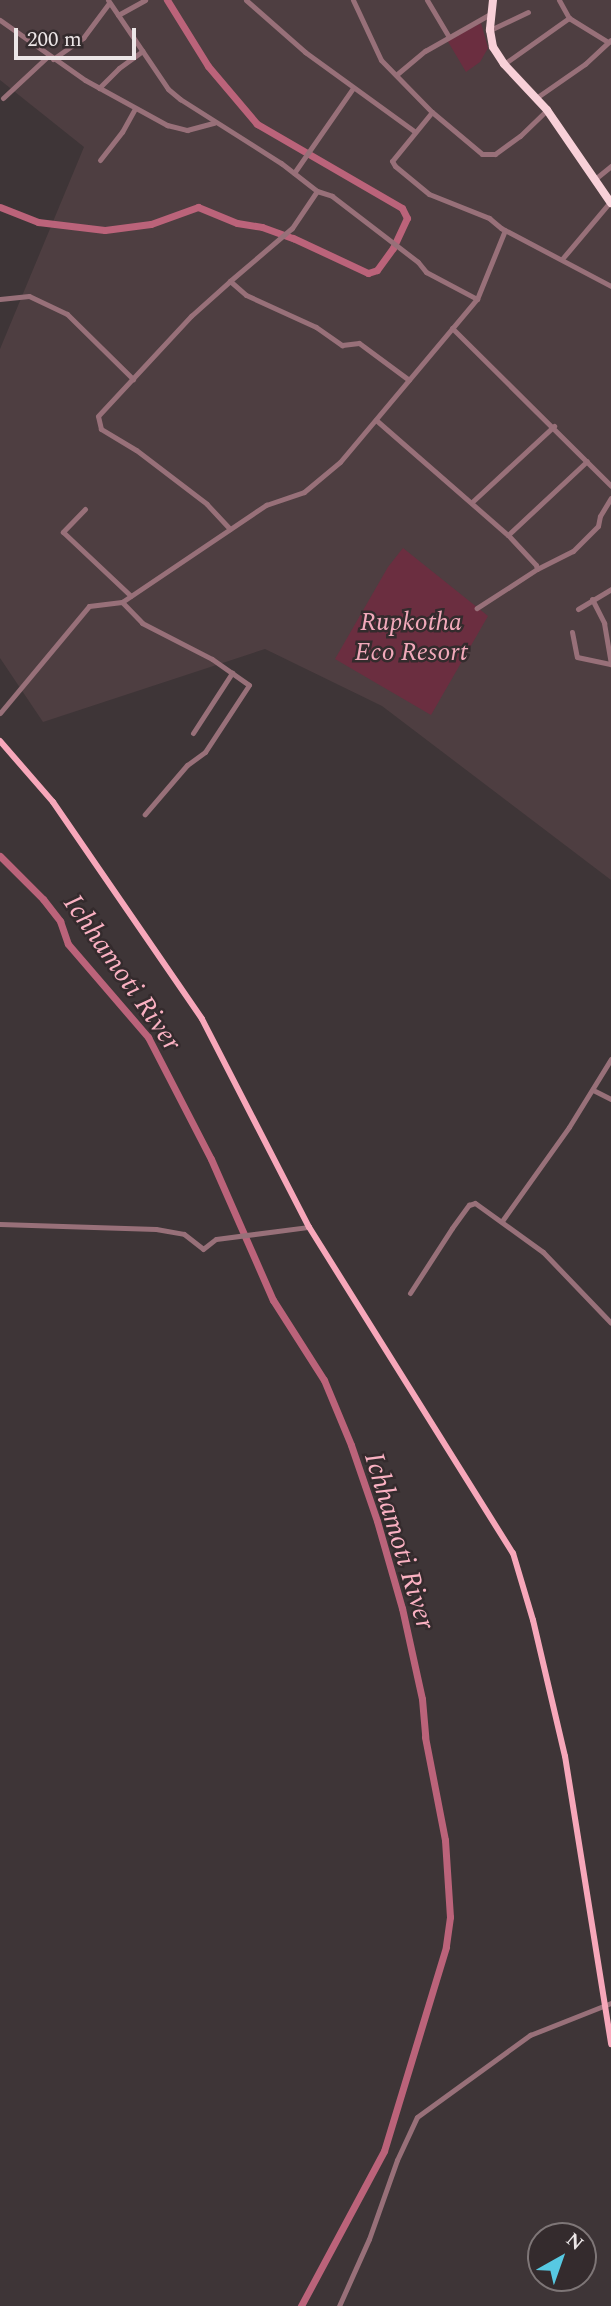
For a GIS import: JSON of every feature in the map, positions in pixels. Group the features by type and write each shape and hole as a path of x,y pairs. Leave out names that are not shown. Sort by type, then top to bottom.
{"highway":[{"path":"494,0 490,30 494,47 504,64 547,110 610,203"}],"main road":[{"path":"0,741 67,821 202,1019 309,1227 517,1563 572,1789 611,2044"}],"street":[{"path":"118,15 145,0"},
{"path":"246,0 305,52 414,131"},
{"path":"353,0 381,60 432,112 477,151 488,155 495,153 520,136 547,110"},
{"path":"427,0 449,37"},
{"path":"536,98 585,64 609,41 569,18 559,0"},
{"path":"3,98 50,57 83,37 108,2 169,89 317,191 332,196 418,262 426,272 477,299"},
{"path":"490,30 528,12"},
{"path":"396,75 414,58 492,13"},
{"path":"504,64 569,18"},
{"path":"0,20 50,57 99,88 167,125 187,130 215,123"},
{"path":"99,88 119,68 142,51"},
{"path":"294,173 353,88"},
{"path":"100,160 135,109"},
{"path":"432,112 392,161 395,166 429,194 489,218 505,230 611,286"},
{"path":"595,179 611,166"},
{"path":"230,529 207,504 99,427 100,412 191,316 292,228 317,191"},
{"path":"562,259 610,203"},
{"path":"0,713 89,606 122,602 266,505 304,492 340,462 477,299 505,230"},
{"path":"230,281 246,295 316,327 342,345 359,344 409,380"},
{"path":"0,299 29,296 67,314 133,379"},
{"path":"452,328 554,426 611,486"},
{"path":"376,419 509,536 537,569"},
{"path":"472,502 554,426"},
{"path":"509,536 587,461"},
{"path":"477,608 537,569 573,551 598,526 600,516 611,498"},
{"path":"85,509 64,529 64,534 131,596"},
{"path":"578,608 611,589"},
{"path":"572,632 577,657 611,664 604,624 592,600"},
{"path":"122,602 142,623 249,683 249,688 205,752 187,765 145,814"},
{"path":"193,733 232,673"},
{"path":"502,1221 593,1090 611,1059"},
{"path":"593,1090 611,1099"},
{"path":"410,1293 472,1203 502,1221 543,1252 611,1324"},
{"path":"0,1224 156,1229 184,1234 203,1249 216,1239 309,1227"},
{"path":"339,2306 369,2239 397,2160 417,2117 530,2035 607,2004"}],"shaded area":[{"path":"0,0 611,0 611,880 382,706 265,649 43,722 0,658 0,349 84,147 0,80"}],"green space":[{"path":"481,23 488,48 480,62 466,72 447,40"},
{"name":"Rupkotha Eco Resort","path":"403,548 488,616 431,715 335,659 388,567"}],"waterway":[{"name":"Ichhamoti River","path":"0,207 38,222 105,230 151,224 198,207 237,223 262,227 293,238 368,273 377,270 393,248 407,218 402,208 257,124 208,66 167,0"},
{"name":"Ichhamoti River","path":"0,856 43,899 60,921 68,944 148,1037 211,1159 273,1300 324,1380 351,1445 377,1521 402,1608 422,1699 425,1737 445,1840 450,1917 446,1947 384,2151 301,2306"}]}
